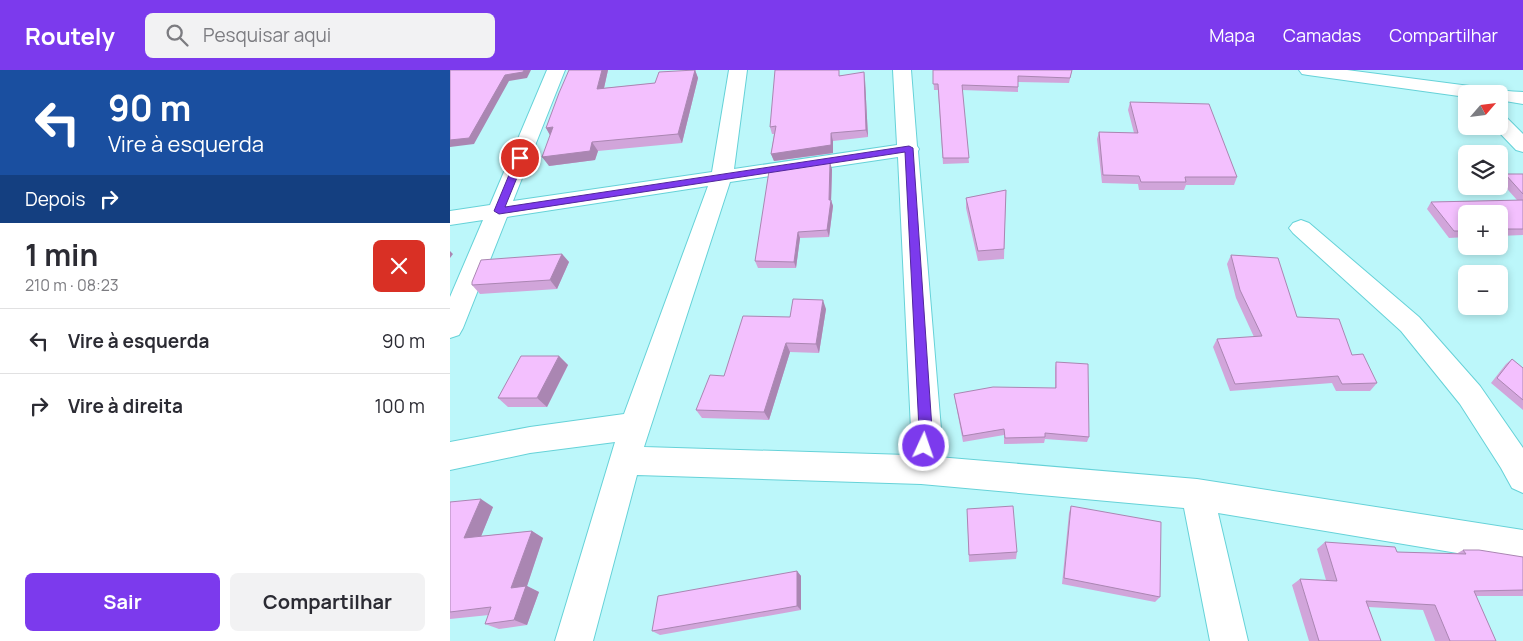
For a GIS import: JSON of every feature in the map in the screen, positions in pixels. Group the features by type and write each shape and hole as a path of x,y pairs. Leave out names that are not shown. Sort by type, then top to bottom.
{"street":[{"path":"450,328 556,70"},
{"path":"574,641 635,426 722,176 738,70"},
{"path":"902,70 909,148 926,429 921,470"},
{"path":"1308,70 1458,91"},
{"path":"1508,96 1523,98"},
{"path":"1508,130 1523,146"},
{"path":"450,218 722,176 821,163 909,148"},
{"path":"1301,228 1410,324 1470,395 1523,478"},
{"path":"450,456 530,440 635,426"},
{"path":"626,461 921,470 1197,494 1523,547"},
{"path":"1197,494 1229,641"}],"building":[{"path":"450,70 524,70 523,72 505,75 469,138 450,140"},
{"path":"569,70 602,70 597,89 655,83 659,72 695,70 678,134 592,142 590,151 542,157 553,127 546,128"},
{"path":"775,70 839,70 839,76 864,72 866,130 831,133 831,145 771,154 776,126 770,127"},
{"path":"933,70 1072,70 1070,78 1018,76 1018,87 962,85 969,158 943,158 938,84 933,84"},
{"path":"1130,102 1209,104 1237,177 1185,177 1186,182 1141,182 1139,176 1103,175 1099,132 1138,133"},
{"path":"830,162 829,200 831,200 827,230 798,232 794,262 755,261 769,171"},
{"path":"1508,174 1523,174 1523,194 1508,177"},
{"path":"1006,190 1004,249 978,251 966,198"},
{"path":"1523,200 1523,229 1508,229 1508,205 1458,205 1458,231 1454,231 1431,202"},
{"path":"562,254 550,280 472,285 481,260"},
{"path":"1231,255 1278,258 1297,317 1339,319 1352,355 1363,354 1377,383 1342,384 1338,376 1235,384 1217,339 1262,336 1240,290"},
{"path":"793,299 823,300 816,344 786,343 764,412 696,410 710,375 724,376 743,316 790,317"},
{"path":"521,356 559,356 537,398 498,398"},
{"path":"1512,359 1523,368 1523,400 1497,378"},
{"path":"1056,362 1088,364 1089,437 1045,433 1045,437 1005,438 1004,429 963,436 954,394 993,387 1056,388"},
{"path":"481,499 464,538 532,531 511,588 526,586 514,620 485,624 491,607 450,612 450,502"},
{"path":"1013,506 1017,552 969,555 967,509"},
{"path":"1071,506 1161,522 1160,597 1064,578"},
{"path":"1325,542 1395,547 1397,552 1466,554 1463,550 1479,550 1523,557 1523,590 1474,591 1496,641 1450,641 1435,605 1366,601 1381,641 1319,641 1300,579 1337,581"},
{"path":"797,571 797,606 652,631 658,596"}],"route":[{"path":"520,158 499,211 909,148 926,429 924,446"}]}
